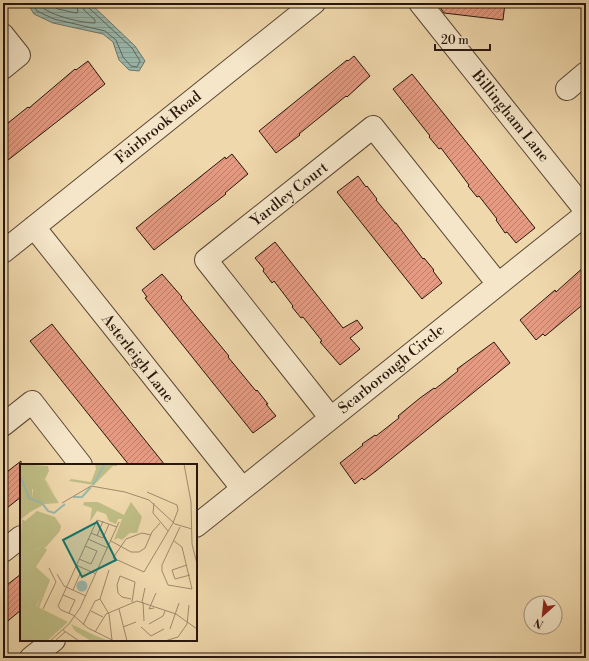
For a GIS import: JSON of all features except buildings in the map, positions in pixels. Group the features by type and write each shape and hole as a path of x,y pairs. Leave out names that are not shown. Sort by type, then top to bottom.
{"street":[{"name":"Fairbrook Road","path":"3,252 314,3"},
{"name":"Billingham Lane","path":"420,3 586,212"},
{"path":"3,35 19,55 3,68"},
{"path":"567,89 586,73"},
{"name":"Yardley Court","path":"330,417 206,260 373,127 498,284"},
{"name":"Scarborough Circle","path":"197,525 586,212"},
{"name":"Asterleigh Lane","path":"34,227 242,488"},
{"path":"3,425 32,402 80,464"},
{"path":"3,551 20,538"},
{"path":"32,658 53,641"}],"water":[{"path":"27,3 90,3 135,46 145,61 139,71 129,70 119,60 113,42 103,34 53,23 34,14"}]}
